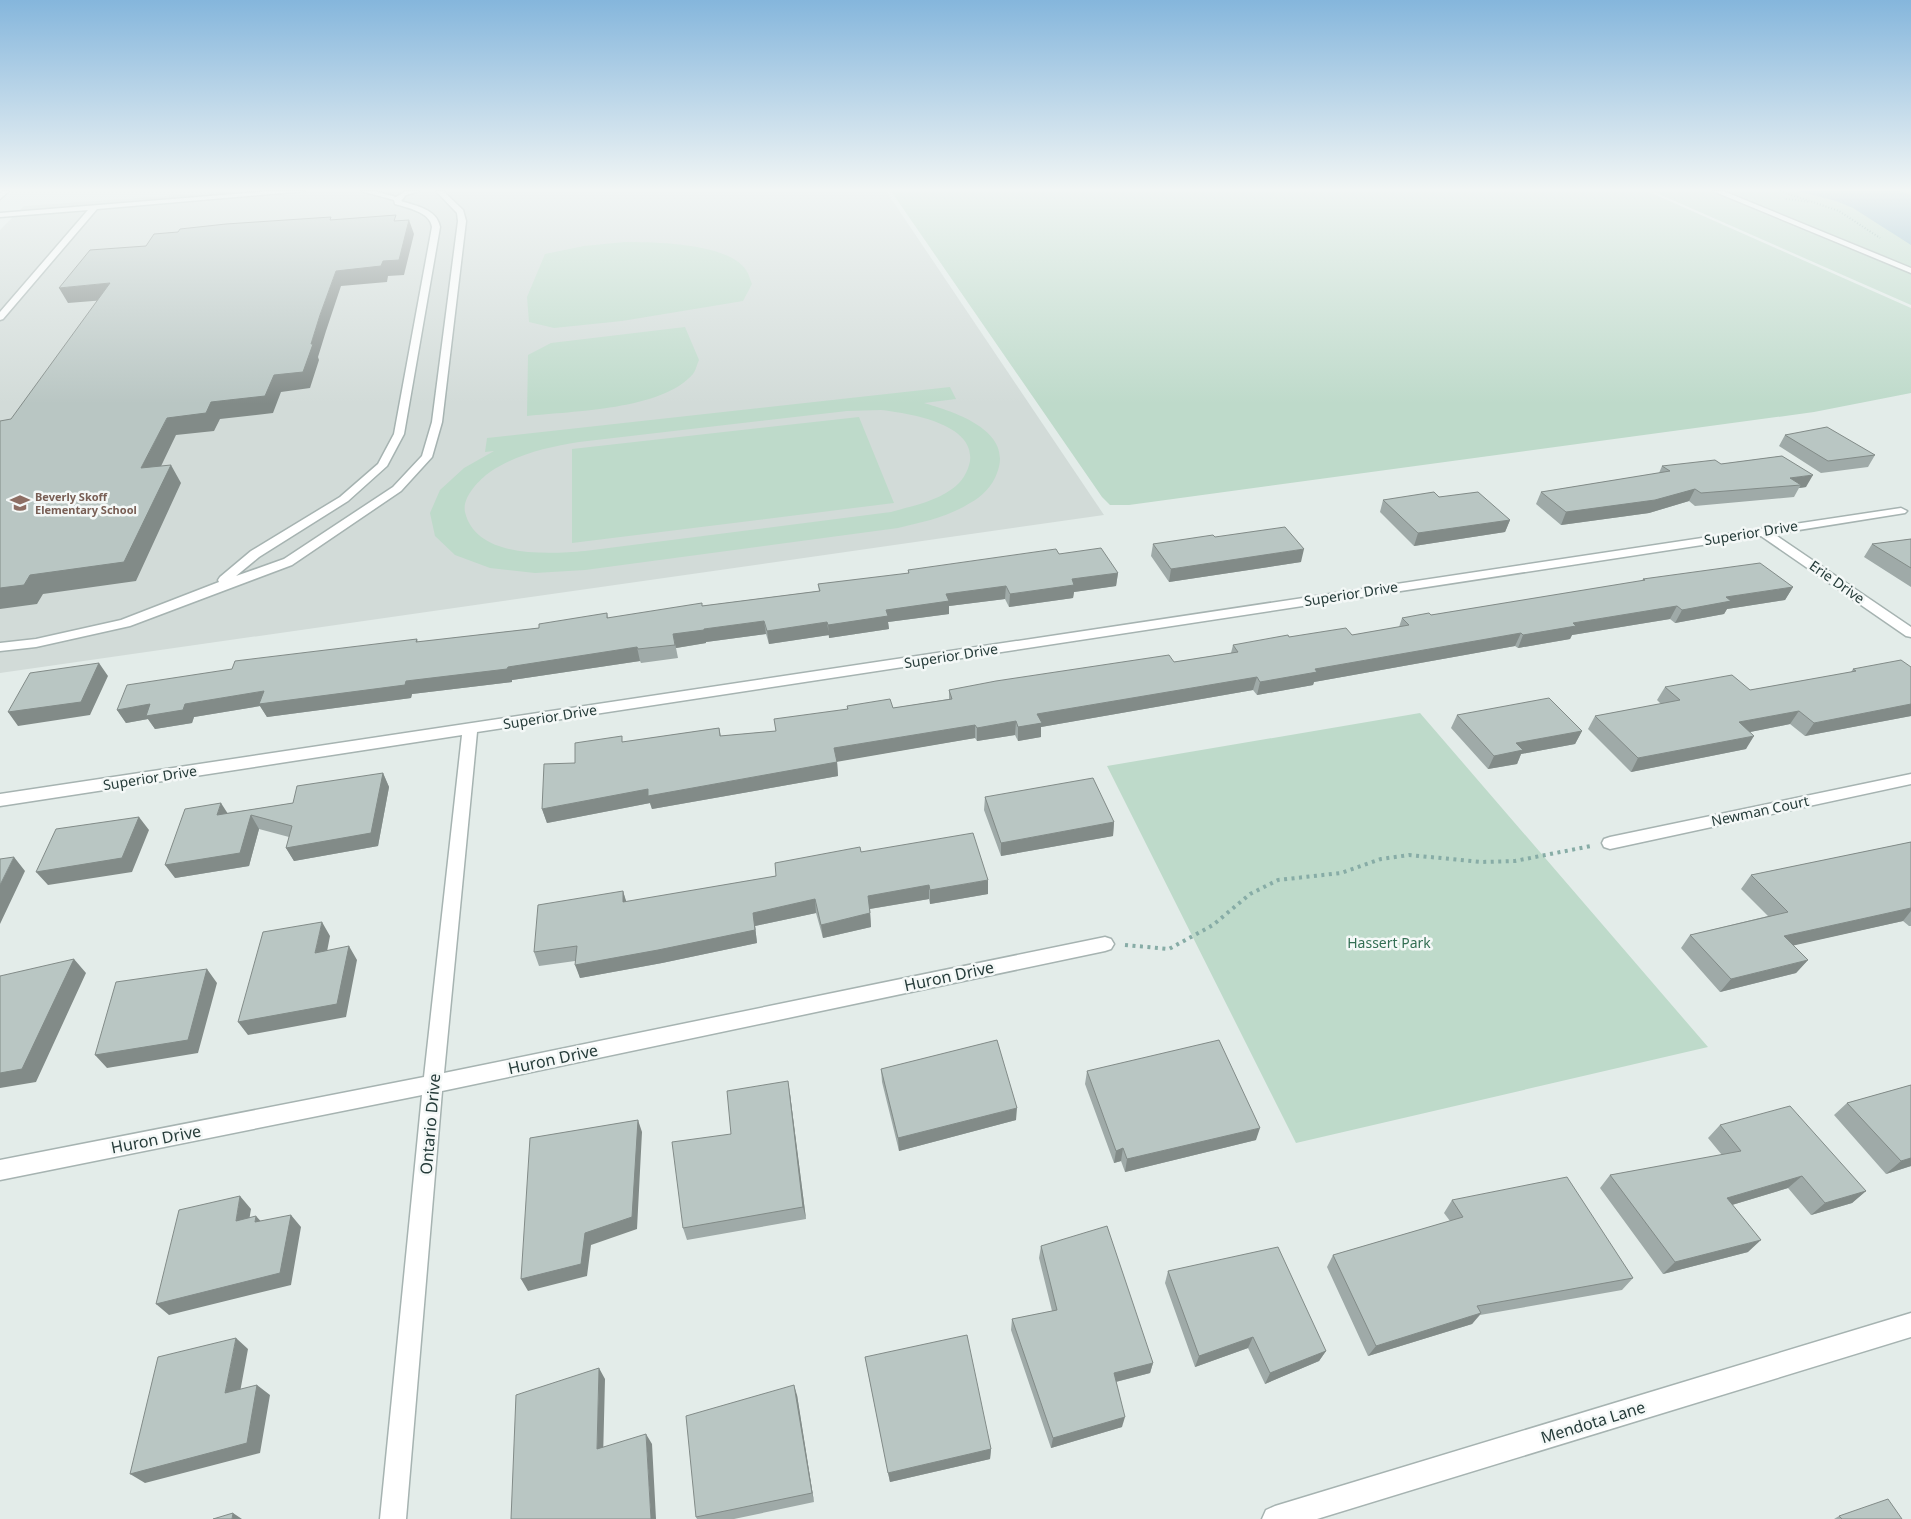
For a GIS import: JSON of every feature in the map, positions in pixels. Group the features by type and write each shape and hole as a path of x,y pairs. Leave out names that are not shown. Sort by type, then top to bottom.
{"street":[{"path":"0,318 48,262"},
{"path":"215,588 255,554 344,499 382,466 399,434 430,262"},
{"path":"0,647 36,643 124,624 288,562 398,489 427,457 436,422 457,262"},
{"path":"1889,262 1911,271"},
{"name":"Superior Drive","path":"0,800 1901,511"},
{"name":"Erie Drive","path":"1762,531 1911,634"},
{"name":"Ontario Drive","path":"393,1519 470,729"},
{"name":"Newman Court","path":"1610,843 1911,779"},
{"name":"Huron Drive","path":"0,1170 434,1084 1104,944"},
{"name":"Mendota Lane","path":"1275,1519 1911,1324"}],"path":[{"path":"1104,944 1169,949 1213,925 1250,894 1278,880 1341,872 1381,859 1409,855 1482,862 1515,861 1610,843"}],"shaded area":[{"path":"0,262 934,262 1104,515 0,673"}],"green space":[{"path":"542,262 738,262 748,273 752,284 743,301 622,321 554,328 529,322 527,297"},
{"path":"940,262 1807,262 1911,308 1911,393 1814,412 1129,505 1110,505 1102,497"},
{"path":"1813,262 1911,262 1911,305"},
{"path":"685,327 699,360 693,374 679,386 639,402 616,407 527,416 528,355 551,343"},
{"path":"950,387 956,399 924,403 965,418 978,425 989,434 997,445 1000,458 995,477 990,486 979,497 953,512 917,524 585,570 535,573 490,568 455,555 435,536 430,513 440,490 464,468 494,451 485,452 487,438","holes":["881,410 922,417 937,422 962,437 969,448 970,461 968,469 959,483 945,493 930,500 891,512 570,552 534,552 498,546 483,538 472,527 465,512 466,501 469,495 476,484 486,475 511,460 544,449 579,442 847,411"]},
{"path":"859,417 894,503 572,543 572,449"},
{"name":"Hassert Park","path":"1420,713 1708,1047 1296,1143 1107,766"}],"building":[{"path":"80,262 383,262 381,266 336,271 320,315 311,344 313,344 303,372 274,375 265,396 211,402 206,413 167,418 141,468 171,465 124,562 30,575 24,585 0,588 0,421 11,419 110,283 59,288"},
{"path":"1827,427 1875,455 1828,461 1785,435"},
{"path":"1782,456 1813,475 1790,478 1801,485 1701,493 1695,489 1655,500 1566,512 1541,492 1670,471 1662,466 1715,460 1721,464"},
{"path":"1434,492 1439,497 1478,492 1510,520 1418,533 1383,500"},
{"path":"1285,527 1304,549 1171,569 1153,544 1213,535 1215,537"},
{"path":"1911,539 1911,568 1872,544"},
{"path":"1101,548 1118,573 1072,579 1074,585 1010,594 1006,586 946,594 949,601 886,610 888,616 828,625 827,622 767,631 764,621 704,629 673,634 675,645 638,649 637,647 508,667 507,669 406,681 405,685 259,704 264,691 185,704 183,710 146,716 150,704 117,710 127,685 232,669 235,661 417,639 416,642 539,628 539,624 607,613 607,618 702,603 702,606 820,591 818,584 909,573 908,570 1056,549 1059,554"},
{"path":"1760,563 1793,587 1726,597 1731,601 1682,610 1677,606 1573,623 1576,626 1523,635 1521,633 1315,669 1317,672 1260,682 1257,677 1037,714 1042,723 1018,727 1016,721 977,728 975,725 834,748 837,762 648,796 648,789 542,809 544,764 575,763 575,743 622,736 622,742 719,728 720,736 776,731 774,719 848,709 847,706 890,699 893,708 952,699 949,690 996,681 1169,655 1174,662 1238,652 1233,645 1288,635 1289,637 1346,628 1352,635 1409,625 1402,618 1429,613 1431,615 1645,580 1643,579"},
{"path":"1901,660 1911,667 1911,704 1814,723 1799,711 1739,722 1754,736 1638,758 1595,716 1680,700 1665,687 1732,675 1750,690 1856,671 1853,669"},
{"path":"99,663 81,702 8,712 30,673"},
{"path":"1549,698 1582,731 1516,743 1523,750 1494,756 1457,715"},
{"path":"383,773 371,833 286,848 292,826 251,815 240,853 165,865 185,809 221,803 217,815 293,803 297,786"},
{"path":"1093,778 1114,822 1001,843 985,797"},
{"path":"139,817 122,858 36,872 56,829"},
{"path":"973,833 988,880 930,890 929,885 868,896 870,913 821,925 815,899 753,913 755,930 658,950 575,965 577,946 534,952 538,905 623,891 623,902 776,876 775,863 860,847 861,852"},
{"path":"1911,842 1911,908 1784,936 1808,960 1731,979 1690,935 1788,912 1751,875"},
{"path":"14,857 0,885 0,859"},
{"path":"322,922 315,953 349,946 337,1004 238,1022 263,932"},
{"path":"74,959 22,1069 0,1073 0,976"},
{"path":"207,969 188,1040 95,1055 116,982"},
{"path":"997,1040 1017,1108 898,1138 881,1069"},
{"path":"1219,1040 1260,1128 1127,1159 1123,1148 1116,1151 1087,1071"},
{"path":"788,1081 803,1207 683,1228 672,1142 731,1134 727,1091"},
{"path":"1911,1085 1911,1158 1901,1161 1847,1103"},
{"path":"1790,1106 1866,1191 1825,1203 1802,1176 1727,1198 1761,1240 1675,1262 1610,1175 1741,1151 1720,1125"},
{"path":"638,1120 632,1217 585,1233 581,1264 521,1279 530,1138"},
{"path":"1567,1177 1633,1278 1477,1306 1481,1313 1376,1346 1333,1255 1463,1217 1452,1200"},
{"path":"240,1196 236,1221 256,1216 255,1222 291,1215 280,1273 156,1304 179,1210"},
{"path":"1107,1226 1153,1363 1114,1373 1125,1417 1053,1438 1012,1319 1057,1310 1041,1246"},
{"path":"1278,1247 1326,1351 1270,1373 1253,1337 1199,1356 1168,1271"},
{"path":"967,1335 991,1449 888,1473 865,1357"},
{"path":"236,1338 225,1393 257,1385 247,1443 130,1474 158,1357"},
{"path":"599,1368 597,1449 646,1434 651,1519 511,1519 516,1395"},
{"path":"794,1385 812,1493 696,1517 686,1416"},
{"path":"1888,1499 1902,1519 1842,1519 1839,1516"},
{"path":"233,1513 232,1519 213,1519"}],"place":[{"name":"Beverly Skoff Elementary School","path":"20,503"}]}
